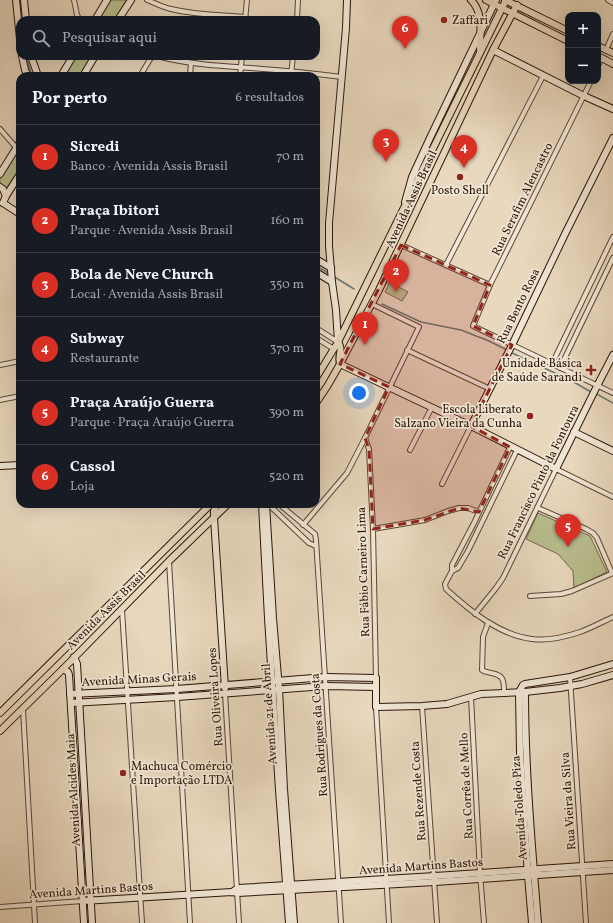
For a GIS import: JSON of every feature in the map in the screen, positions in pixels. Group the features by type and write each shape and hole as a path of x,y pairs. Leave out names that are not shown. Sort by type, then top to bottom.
{"main road":[{"path":"471,0 478,12 480,21 480,52"},
{"path":"486,0 495,2 502,8 565,39"},
{"path":"506,0 518,3 565,29"},
{"name":"Avenida Assis Brasil","path":"320,372 338,342 506,0"},
{"name":"Avenida Assis Brasil","path":"320,397 340,364 372,304 493,50 518,3"},
{"path":"601,48 613,53"},
{"path":"601,58 613,64"},
{"path":"338,342 341,347 339,356 340,364"},
{"name":"Avenida Assis Brasil","path":"0,713 207,508"},
{"path":"214,518 216,508"},
{"name":"Avenida Assis Brasil","path":"2,728 224,508"},
{"path":"60,654 74,657"}],"street":[{"path":"16,0 18,16"},
{"path":"24,0 26,16"},
{"path":"74,0 77,16"},
{"path":"97,16 107,0"},
{"path":"121,16 131,0"},
{"path":"147,0 183,11 222,16"},
{"path":"245,16 248,0"},
{"path":"296,16 298,0"},
{"path":"338,342 329,246 347,0"},
{"path":"608,0 613,3"},
{"name":"Avenida Assis Brasil","path":"402,212 412,177 495,2"},
{"path":"606,50 613,34"},
{"path":"493,50 543,76 613,109"},
{"path":"23,60 27,72"},
{"path":"32,60 37,72"},
{"path":"63,72 71,60"},
{"path":"85,72 93,60"},
{"path":"142,72 150,60"},
{"path":"173,60 277,72"},
{"path":"240,72 242,60"},
{"path":"292,72 293,60"},
{"path":"190,72 191,63"},
{"path":"320,76 342,77"},
{"path":"446,265 543,76"},
{"name":"Rua Serafim Alencastro","path":"512,346 473,326 490,285 590,84"},
{"path":"0,129 16,147"},
{"name":"Rua Bento Rosa","path":"442,484 512,346 566,232 613,138"},
{"path":"0,174 16,154"},
{"path":"16,180 1,204 16,212"},
{"path":"0,188 6,196"},
{"path":"552,364 611,246 613,237"},
{"path":"401,245 490,285"},
{"path":"560,368 613,258"},
{"path":"320,262 331,270"},
{"path":"320,274 332,280"},
{"path":"320,505 347,472 419,327 372,304"},
{"path":"320,331 338,342"},
{"path":"320,340 334,349"},
{"path":"512,346 552,364 596,387 613,393"},
{"path":"408,350 490,389"},
{"name":"Rua Francisco Pinto da Fontoura","path":"476,614 503,578 613,355"},
{"path":"0,365 16,362"},
{"path":"340,364 471,426 510,447 613,497"},
{"path":"0,400 16,398"},
{"path":"410,450 432,408"},
{"path":"574,432 613,451"},
{"name":"Rua Fábio Carneiro Lima","path":"365,438 369,449 373,529 376,706"},
{"path":"510,447 474,523 452,565 452,571 445,584 445,587 488,623 521,637 539,640 560,637 580,632 613,617"},
{"path":"452,571 458,568 468,551 518,450"},
{"path":"0,466 16,465"},
{"name":"Avenida 21 de Abril","path":"262,508 276,682 289,888 294,923"},
{"name":"Avenida 21 de Abril","path":"267,508 269,585"},
{"path":"271,508 309,543 316,546 314,534 284,508"},
{"path":"303,525 317,508"},
{"path":"373,529 425,520 448,510 459,508 468,508 479,512"},
{"path":"530,596 561,594 572,591 613,573 597,538 592,533 538,508"},
{"name":"Rua Oliveira Lopes","path":"214,518 236,891 240,923"},
{"path":"474,523 481,526"},
{"name":"Rua Rodrigues da Costa","path":"316,546 326,677 341,923"},
{"path":"461,548 468,551"},
{"path":"169,561 190,923"},
{"path":"122,610 142,923"},
{"path":"488,623 483,637 482,670 484,672 496,673 501,676 503,679 504,692"},
{"name":"Avenida Alcides Maia","path":"74,657 77,664 92,923"},
{"path":"522,692 523,685 525,684 570,677 613,664"},
{"name":"Avenida Alcides Maia","path":"63,669 69,674 84,923"},
{"path":"389,923 376,706 422,706 447,704 481,694 522,692 571,686 613,675"},
{"name":"Avenida Minas Gerais","path":"70,694 177,689 326,677 376,678"},
{"name":"Rua Vieira da Silva","path":"570,677 586,923"},
{"name":"Avenida Minas Gerais","path":"71,703 326,686 376,687"},
{"name":"Avenida Toledo Piza","path":"522,692 523,752 531,872 532,923"},
{"name":"Rua Corrêa de Mello","path":"471,696 484,923"},
{"path":"0,709 9,704"},
{"name":"Rua Rezende Costa","path":"422,706 437,923"},
{"path":"22,709 35,923"},
{"name":"Avenida Martins Bastos","path":"583,869 613,864"},
{"name":"Avenida Martins Bastos","path":"0,907 531,872 583,869 613,870"},
{"name":"Avenida Toledo Piza","path":"531,872 538,923"},
{"name":"Avenida 21 de Abril","path":"289,888 289,923"}],"highlighted area":[{"path":"401,245 490,285 473,326 512,345 471,426 510,447 479,512 459,508 425,520 373,529 369,449 365,438 389,387 340,364"}],"green space":[{"path":"110,0 127,0 117,16 100,16"},
{"path":"73,60 89,60 82,72 66,72"},
{"path":"15,154 16,177 7,192 0,186 0,177"},
{"path":"390,282 408,292 402,301 385,292"},
{"path":"538,513 590,536 607,572 574,588 573,571 558,554 526,539"}],"waterway":[{"path":"20,0 22,16"},
{"path":"27,60 31,72"},
{"path":"320,268 330,274"},
{"path":"333,276 354,289"},
{"path":"382,304 421,322 461,330 507,350"},
{"path":"510,352 572,381 591,392"},
{"path":"595,393 613,403"}],"place":[{"name":"Zaffari","path":"444,20"},
{"name":"Cassol","path":"405,49"},
{"name":"Bola de Neve Church","path":"386,162"},
{"name":"Subway","path":"464,168"},
{"name":"Posto Shell","path":"460,177"},
{"name":"Praça Ibitori","path":"396,292"},
{"name":"Sicredi","path":"365,345"},
{"name":"Unidade Básica de Saúde Sarandi","path":"591,370"},
{"name":"Escola Liberato Salzano Vieira da Cunha","path":"530,416"},
{"name":"Praça Araújo Guerra","path":"568,547"},
{"name":"Machuca Comércio e Importação LTDA","path":"123,773"}]}
